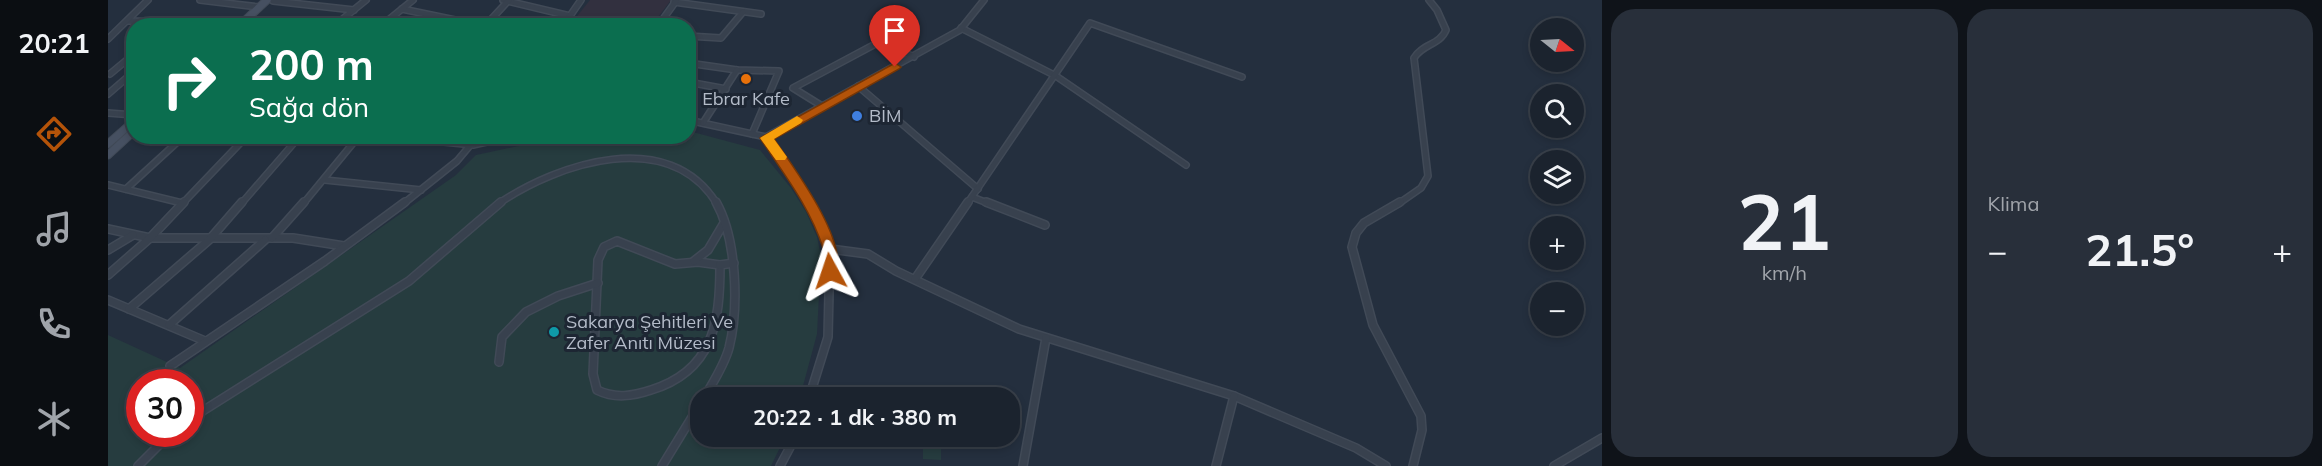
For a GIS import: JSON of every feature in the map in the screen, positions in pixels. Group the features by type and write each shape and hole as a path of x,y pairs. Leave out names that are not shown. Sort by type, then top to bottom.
{"street":[{"path":"131,18 148,0"},
{"path":"200,0 259,7"},
{"path":"252,18 272,0"},
{"path":"250,18 259,7 272,0 354,10"},
{"path":"344,18 366,0"},
{"path":"391,18 413,0"},
{"path":"491,18 507,0 570,16 582,0"},
{"path":"712,0 715,8"},
{"path":"766,138 914,57 961,28 984,0"},
{"path":"1413,466 1422,430 1421,416 1373,325 1352,247 1354,236 1362,223 1412,196 1422,188 1428,176 1414,58 1420,48 1441,40 1446,30 1437,10 1429,0"},
{"path":"663,18 675,1 761,14"},
{"path":"402,9 445,18"},
{"path":"696,36 721,38 744,12"},
{"path":"108,39 126,23"},
{"path":"915,279 1056,76 1090,23 1242,77"},
{"path":"961,28 1056,76 1186,165"},
{"path":"822,106 793,88 881,41 914,57"},
{"path":"109,74 126,60"},
{"path":"696,64 737,70 779,71 752,134"},
{"path":"703,123 737,70"},
{"path":"109,74 126,75"},
{"path":"108,94 126,80"},
{"path":"696,83 726,88"},
{"path":"858,86 978,189"},
{"path":"108,113 126,114"},
{"path":"696,122 766,138 802,187 830,249 828,337 812,387"},
{"path":"108,144 126,128"},
{"path":"108,155 126,138"},
{"path":"126,189 175,144"},
{"path":"108,275 150,238 239,144"},
{"path":"129,309 209,240 293,144"},
{"path":"169,325 269,239 325,180 353,144"},
{"path":"465,144 478,144"},
{"path":"170,366 385,219 436,180 473,145"},
{"path":"204,410 349,321 417,276 493,207 520,190 557,172 592,161 625,157 648,159 679,170 706,186 722,214 734,263 735,300 727,354 710,387"},
{"path":"325,180 421,190"},
{"path":"108,185 183,203"},
{"path":"972,197 1045,225"},
{"path":"687,263 702,258 713,244 724,223"},
{"path":"108,229 150,238 209,240 293,238 345,246"},
{"path":"108,250 133,235"},
{"path":"720,265 721,295 711,335 700,357 686,375 656,389 630,395 610,396 597,390 593,374 598,261 604,247 617,241 675,264 734,263"},
{"path":"830,249 868,254 1018,329 1234,396 1356,448 1386,466"},
{"path":"499,362 501,337 526,312 558,296 598,283"},
{"path":"108,300 205,341"},
{"path":"1023,466 1046,338"},
{"path":"1216,466 1234,396"},
{"path":"662,466 690,420"},
{"path":"1554,466 1602,438"},
{"path":"138,466 157,447"},
{"path":"780,466 790,447"}],"shaded area":[{"path":"590,0 671,0 657,18 576,18"}],"green space":[{"path":"696,133 760,150 791,188 806,212 817,237 821,256 817,334 803,387 690,387 690,447 780,447 771,466 108,466 108,335 180,368 456,175 476,155 528,144 696,144"},
{"path":"923,447 941,447 941,460 923,459"}],"slow traffic":[{"path":"781,157 766,138 797,120"}],"place":[{"name":"Ebrar Kafe","path":"746,79"},
{"name":"BİM","path":"857,116"},
{"name":"Sakarya Şehitleri Ve Zafer Anıtı Müzesi","path":"554,332"}],"route":[{"path":"830,271 830,249 802,187 766,138 895,67"}]}
